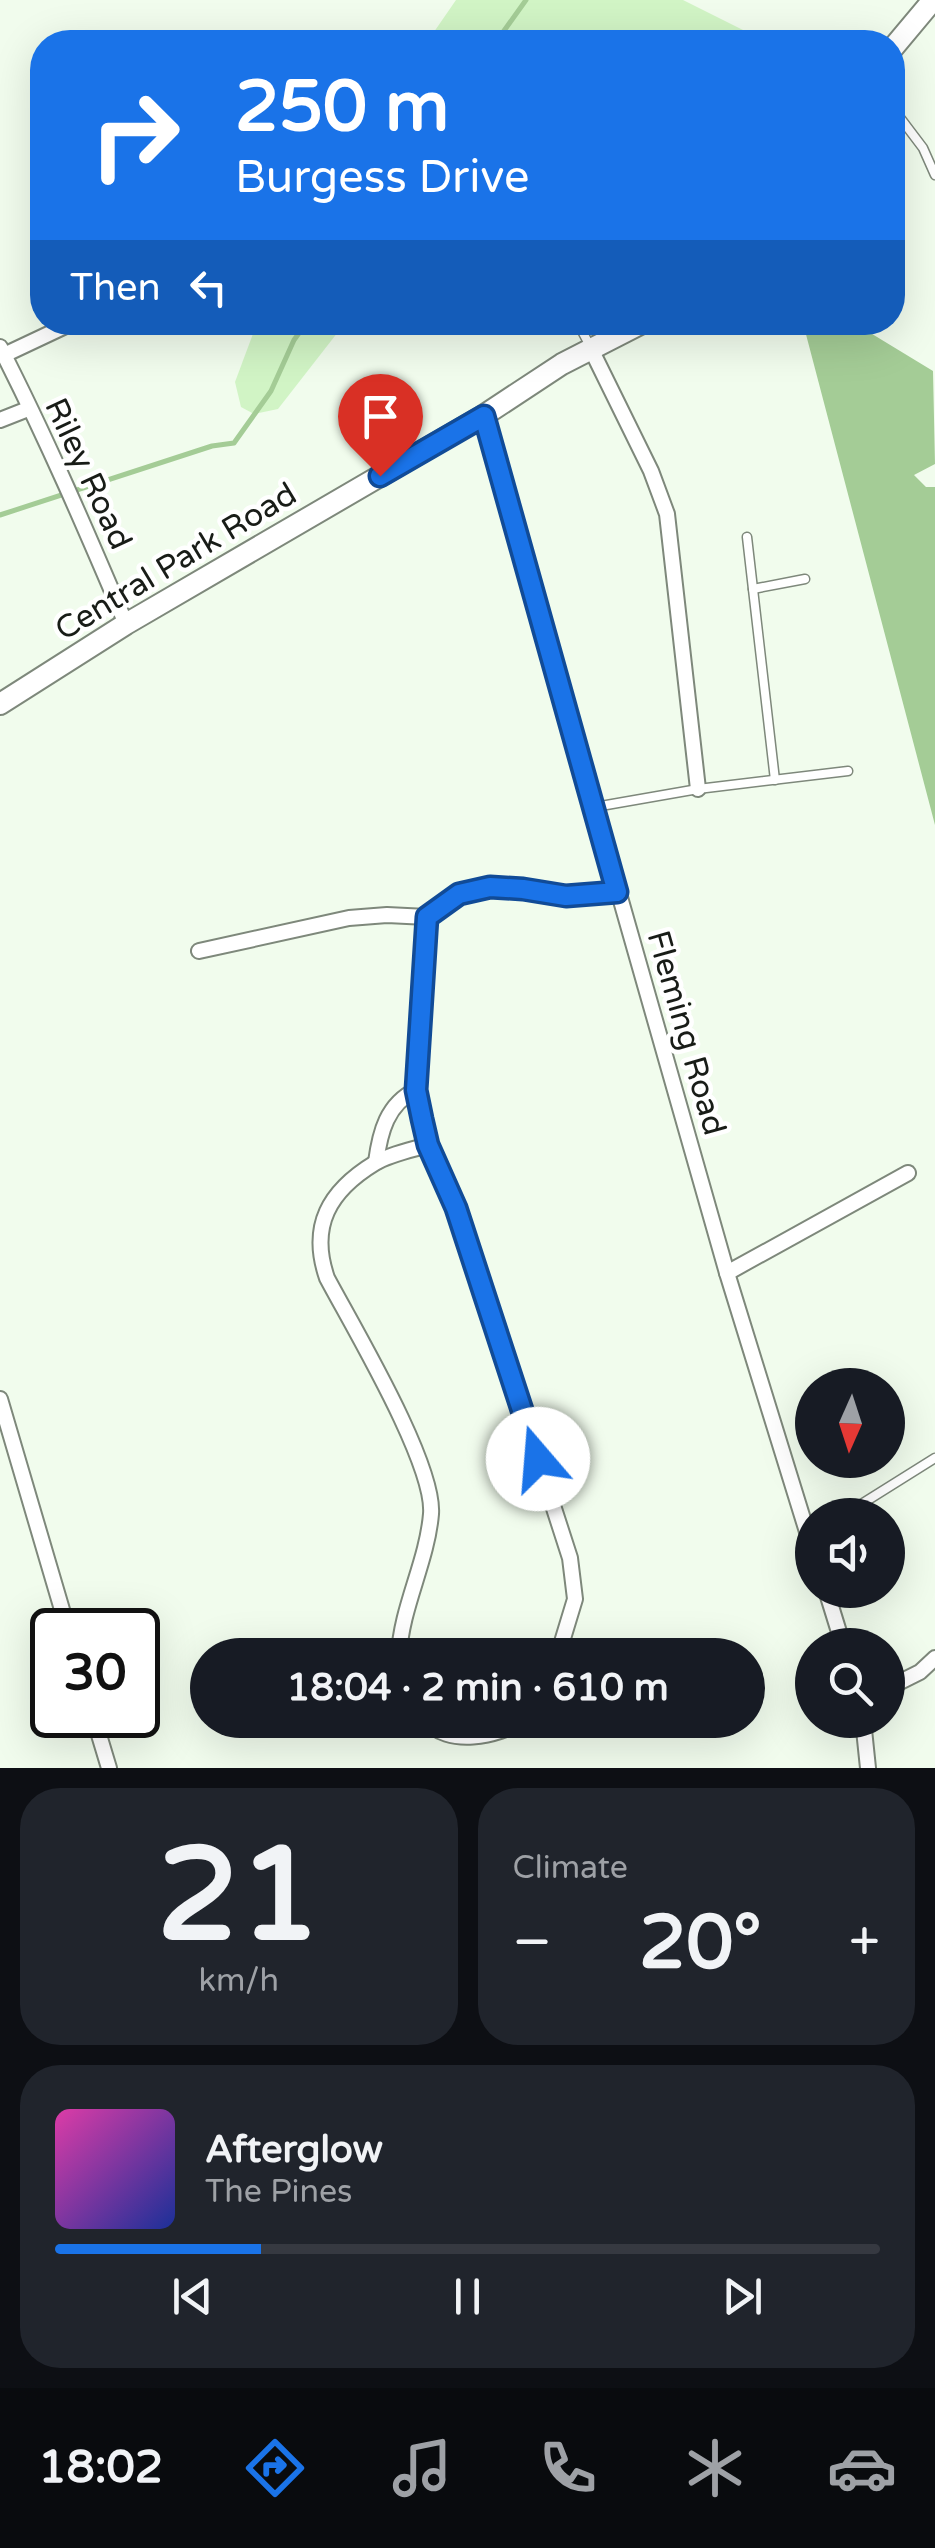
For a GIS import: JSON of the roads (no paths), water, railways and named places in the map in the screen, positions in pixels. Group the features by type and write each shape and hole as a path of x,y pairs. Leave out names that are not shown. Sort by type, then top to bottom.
{"street":[{"path":"905,33 933,0"},
{"path":"2,351 42,335"},
{"name":"Central Park Road","path":"0,704 126,624 617,335"},
{"path":"591,348 651,471 667,514 698,789"},
{"name":"Riley Road","path":"2,351 58,463 126,624"},
{"path":"0,420 28,409"},
{"name":"Fleming Road","path":"484,416 727,1274 798,1498"},
{"path":"198,951 349,918 387,914 427,917 459,894 490,887 566,896 617,892"},
{"path":"427,917 416,1090 428,1145 456,1208 570,1558 575,1598 563,1638"},
{"path":"376,1162 379,1136 389,1115 403,1096 416,1090"},
{"path":"403,1638 428,1532 428,1483 318,1253 321,1224 336,1194 376,1162 428,1145"},
{"path":"727,1274 908,1173"},
{"path":"0,1398 62,1608"},
{"path":"905,1680 935,1658"},
{"path":"100,1738 108,1768"},
{"path":"864,1738 865,1766"}],"lane":[{"path":"905,124 923,148 935,175"},
{"path":"584,335 591,348"},
{"path":"747,537 775,780"},
{"path":"753,589 805,579"},
{"path":"593,808 698,789 848,771"},
{"path":"871,1498 935,1458"}],"waterway":[{"path":"505,30 526,0"},
{"path":"0,515 212,446 234,443 271,391 298,335"}]}
